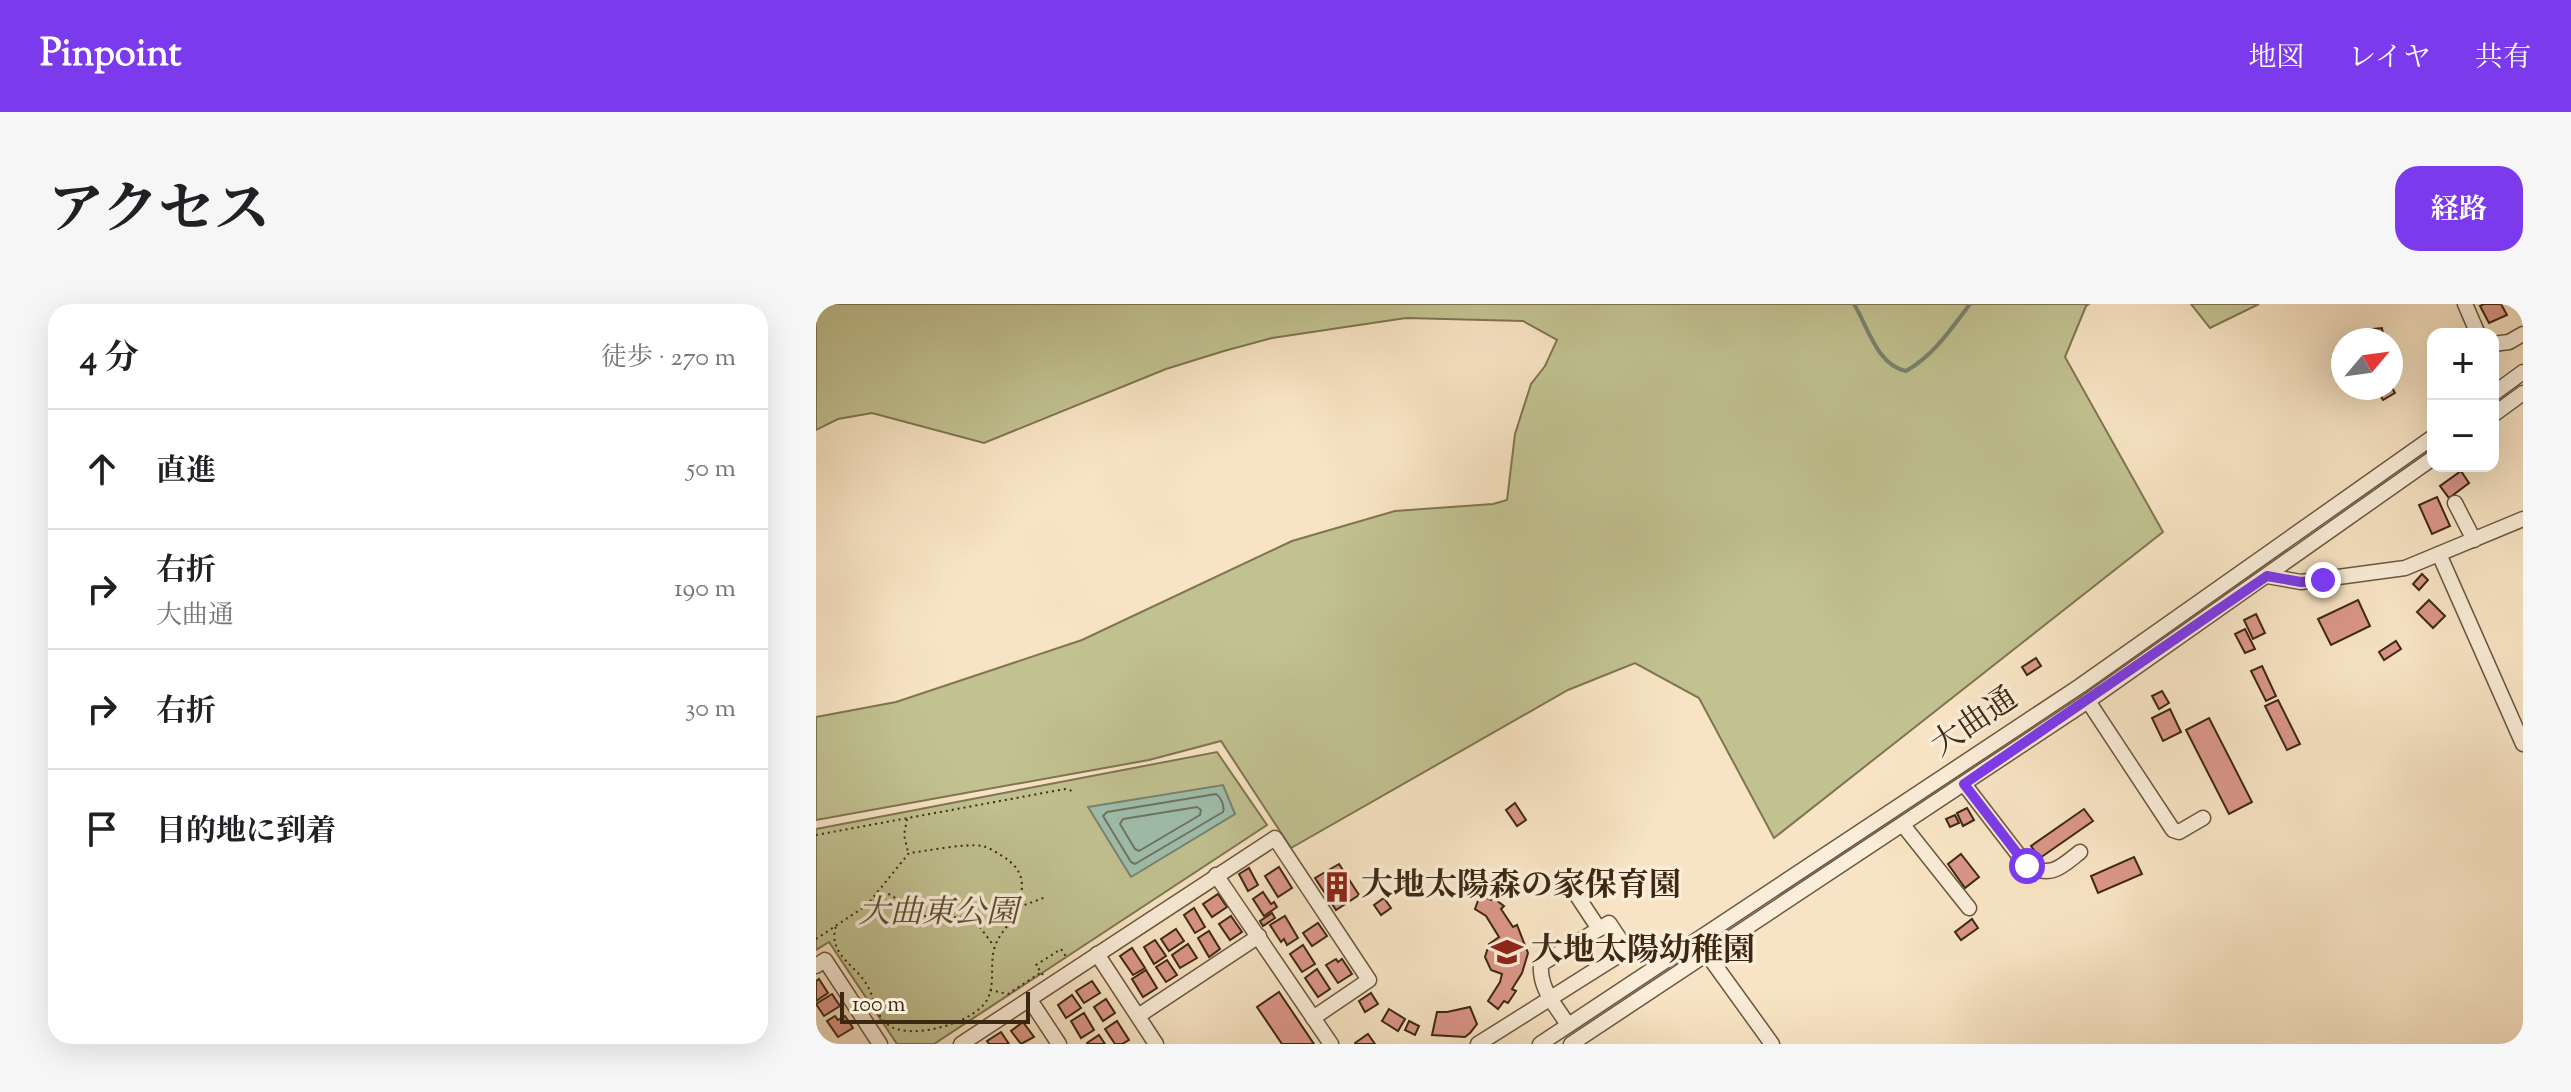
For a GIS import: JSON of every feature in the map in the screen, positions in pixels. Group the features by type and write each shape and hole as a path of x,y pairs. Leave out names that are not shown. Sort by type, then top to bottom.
{"street":[{"path":"2465,304 2475,328"},
{"path":"2499,343 2509,342 2523,334"},
{"path":"2499,390 2523,372"},
{"path":"2499,411 2523,393"},
{"name":"大曲通","path":"1540,1044 2080,686 2427,441"},
{"name":"大曲通","path":"1571,1044 2088,701 2427,462"},
{"path":"2455,503 2474,540"},
{"path":"2267,576 2301,582 2405,568 2523,519"},
{"path":"2439,554 2523,744"},
{"path":"2088,701 2173,830 2179,832 2203,818"},
{"path":"1964,784 2027,866 2042,873 2051,871 2080,852"},
{"path":"1903,825 1969,908"},
{"path":"966,1043 1275,838 1369,980 1313,1018"},
{"path":"1216,875 1331,1044"},
{"path":"1566,879 1599,929"},
{"path":"1478,1044 1552,999 1627,950 1609,923 1541,964 1540,980 1552,999 1568,1025"},
{"path":"1138,1016 1259,936"},
{"path":"1097,954 1156,1044"},
{"path":"1707,954 1772,1044"},
{"path":"816,966 825,960 880,1044"},
{"path":"1030,1000 1059,1044"}],"path":[{"path":"816,835 1065,789 1073,791"},
{"path":"907,818 904,835 909,853"},
{"path":"836,926 834,944 868,986 873,1002 886,1023 896,1029 915,1033 956,1022 981,1008 990,990 994,947 1018,907 1021,871 984,846 909,853 867,905"},
{"path":"816,939 887,893 925,916 973,918 994,947"},
{"path":"1018,907 1046,897"},
{"path":"1050,986 1036,965 1061,949 1075,969"},
{"path":"990,990 1008,994 1041,973"}],"green space":[{"path":"816,304 2089,304 2065,357 2163,532 1774,838 1699,698 1635,663 1568,690 1291,848 1221,741 1149,760 816,820 816,717 896,702 1082,640 1292,541 1395,511 1493,504 1507,500 1515,434 1531,384 1545,366 1557,340 1523,321 1406,318 1272,338 1166,369 984,443 872,413 838,419 816,430"},
{"path":"2191,304 2259,304 2210,328"},
{"name":"大曲東公園","path":"1217,752 1267,825 934,1044 897,1044 829,942 816,950 816,829"}],"water":[{"path":"1223,785 1235,814 1131,877 1088,807"}],"building":[{"path":"2501,304 2507,315 2489,323 2480,306"},
{"path":"2460,472 2469,483 2449,498 2440,486"},
{"path":"2437,497 2450,526 2432,534 2419,505"},
{"path":"2422,574 2428,580 2419,590 2413,584"},
{"path":"2358,600 2370,626 2331,645 2318,619"},
{"path":"2429,600 2445,616 2433,628 2417,612"},
{"path":"2256,614 2265,633 2253,639 2244,620"},
{"path":"2245,629 2255,649 2245,653 2235,634"},
{"path":"2396,641 2401,649 2384,660 2379,652"},
{"path":"2036,658 2041,666 2027,675 2022,667"},
{"path":"2262,666 2276,696 2266,701 2251,671"},
{"path":"2162,691 2169,703 2159,709 2152,696"},
{"path":"2278,700 2300,744 2287,750 2265,706"},
{"path":"2170,709 2181,732 2163,741 2152,718"},
{"path":"2209,718 2252,802 2229,814 2186,730"},
{"path":"1515,803 1526,820 1517,826 1506,810"},
{"path":"1967,808 1974,820 1963,826 1957,813"},
{"path":"2084,809 2093,821 2040,858 2031,846"},
{"path":"1955,815 1959,823 1950,827 1946,819"},
{"path":"1961,854 1979,877 1965,888 1948,864"},
{"path":"2134,857 2142,874 2098,893 2091,876"},
{"name":"大地太陽森の家保育園","path":"1339,864 1359,895 1336,910 1315,878"},
{"path":"1279,867 1292,888 1278,897 1265,876"},
{"path":"1249,868 1258,885 1248,891 1239,874"},
{"path":"1263,892 1277,907 1264,916 1253,899"},
{"path":"1218,894 1227,907 1212,917 1203,904"},
{"path":"1480,895 1491,900 1492,897 1504,906 1501,909 1513,927 1517,925 1528,953 1522,973 1512,989 1516,991 1508,1003 1504,1001 1498,1009 1488,1001 1502,974 1491,970 1485,957 1489,944 1499,937 1486,916 1475,909"},
{"path":"1384,898 1391,908 1381,915 1374,905"},
{"path":"1194,908 1205,927 1195,933 1184,915"},
{"path":"1272,913 1275,918 1263,926 1260,921"},
{"path":"1231,916 1242,932 1230,940 1219,924"},
{"path":"1285,916 1298,938 1287,945 1284,939 1281,942 1270,925"},
{"path":"1972,919 1978,928 1961,940 1955,932"},
{"path":"1318,923 1327,936 1312,946 1303,933"},
{"path":"1176,929 1184,941 1169,951 1161,939"},
{"path":"1209,931 1220,949 1209,957 1198,938"},
{"path":"1155,940 1166,956 1154,964 1144,947"},
{"path":"1188,944 1197,958 1180,968 1172,955"},
{"path":"1303,945 1315,964 1302,972 1290,954"},
{"path":"1132,948 1145,968 1133,975 1120,956"},
{"path":"1336,959 1338,962 1342,959 1352,974 1338,983 1326,965"},
{"path":"1167,960 1177,975 1166,982 1156,967"},
{"path":"1317,969 1330,989 1318,997 1305,978"},
{"path":"1146,970 1157,988 1143,997 1132,979"},
{"path":"819,979 828,993 816,1001 816,981"},
{"path":"1092,981 1100,993 1084,1003 1076,991"},
{"path":"1279,992 1314,1044 1282,1044 1257,1007"},
{"path":"1371,993 1378,1004 1365,1012 1359,1001"},
{"path":"832,994 840,1006 824,1016 816,1004"},
{"path":"1072,995 1081,1008 1066,1018 1058,1005"},
{"path":"1106,999 1115,1013 1103,1021 1094,1007"},
{"path":"1470,1007 1477,1024 1465,1037 1432,1035 1437,1012"},
{"path":"1389,1009 1405,1019 1398,1031 1382,1021"},
{"path":"1084,1013 1094,1030 1081,1038 1071,1021"},
{"path":"835,1016 838,1020 845,1016 853,1028 838,1037 827,1021"},
{"path":"1117,1021 1129,1040 1122,1044 1115,1044 1105,1029"},
{"path":"1409,1021 1419,1026 1415,1035 1405,1030"},
{"path":"1023,1022 1034,1037 1021,1044 1011,1031"},
{"path":"1001,1032 1009,1044 989,1044 987,1041"},
{"path":"1368,1034 1375,1044 1355,1044 1355,1043"},
{"path":"1099,1035 1105,1044 1087,1044 1087,1043"}],"waterway":[{"path":"1854,304 1880,353 1896,367 1906,371 1934,349 1970,304"}],"place":[{"name":"大地太陽森の家保育園","path":"1337,887"},
{"name":"大地太陽幼稚園","path":"1507,952"}],"route":[{"path":"2027,866 1964,784 2267,576 2301,582 2323,580"}]}
